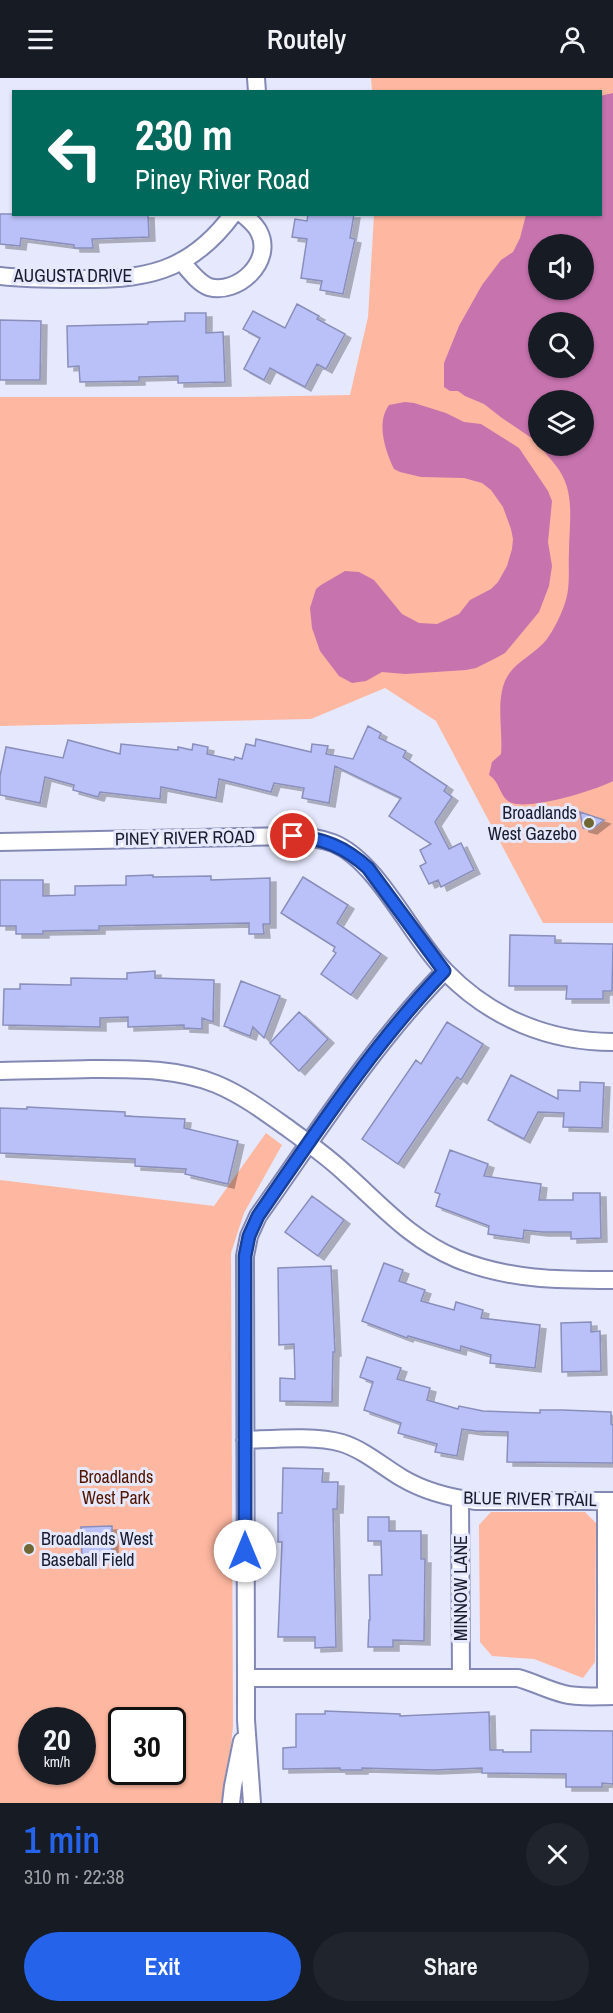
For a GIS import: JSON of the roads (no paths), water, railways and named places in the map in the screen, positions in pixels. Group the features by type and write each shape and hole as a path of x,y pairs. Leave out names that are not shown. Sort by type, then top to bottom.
{"street":[{"name":"AUGUSTA DRIVE","path":"0,276 24,279 123,279 160,271 203,247 232,216"},
{"path":"181,261 200,282 209,287 222,288 235,285 248,277 257,266 262,252 262,239 259,230 245,216"},
{"name":"PINEY RIVER ROAD","path":"0,842 313,837 334,844 354,855 368,868 444,971 470,995 499,1015 531,1029 561,1038 613,1042"},
{"path":"252,1803 246,1720 245,1256 249,1236 258,1216 388,1033 444,971"},
{"path":"0,1071 150,1069 184,1074 216,1084 246,1099 309,1143 346,1173 391,1218 424,1242 455,1258 489,1270 524,1278 613,1280"},
{"name":"BLUE RIVER TRAIL","path":"245,1440 320,1439 340,1442 358,1449 404,1479 431,1491 460,1499 609,1501"},
{"name":"MINNOW LANE","path":"460,1499 461,1677"},
{"path":"246,1678 518,1678 563,1694 610,1696 609,1501"},
{"path":"231,1803 246,1720"}],"place":[{"name":"Broadlands West Gazebo","path":"589,823"},
{"name":"Broadlands West Baseball Field","path":"29,1549"}],"park label":[{"name":"Broadlands West Park","path":"116,1487"}]}
